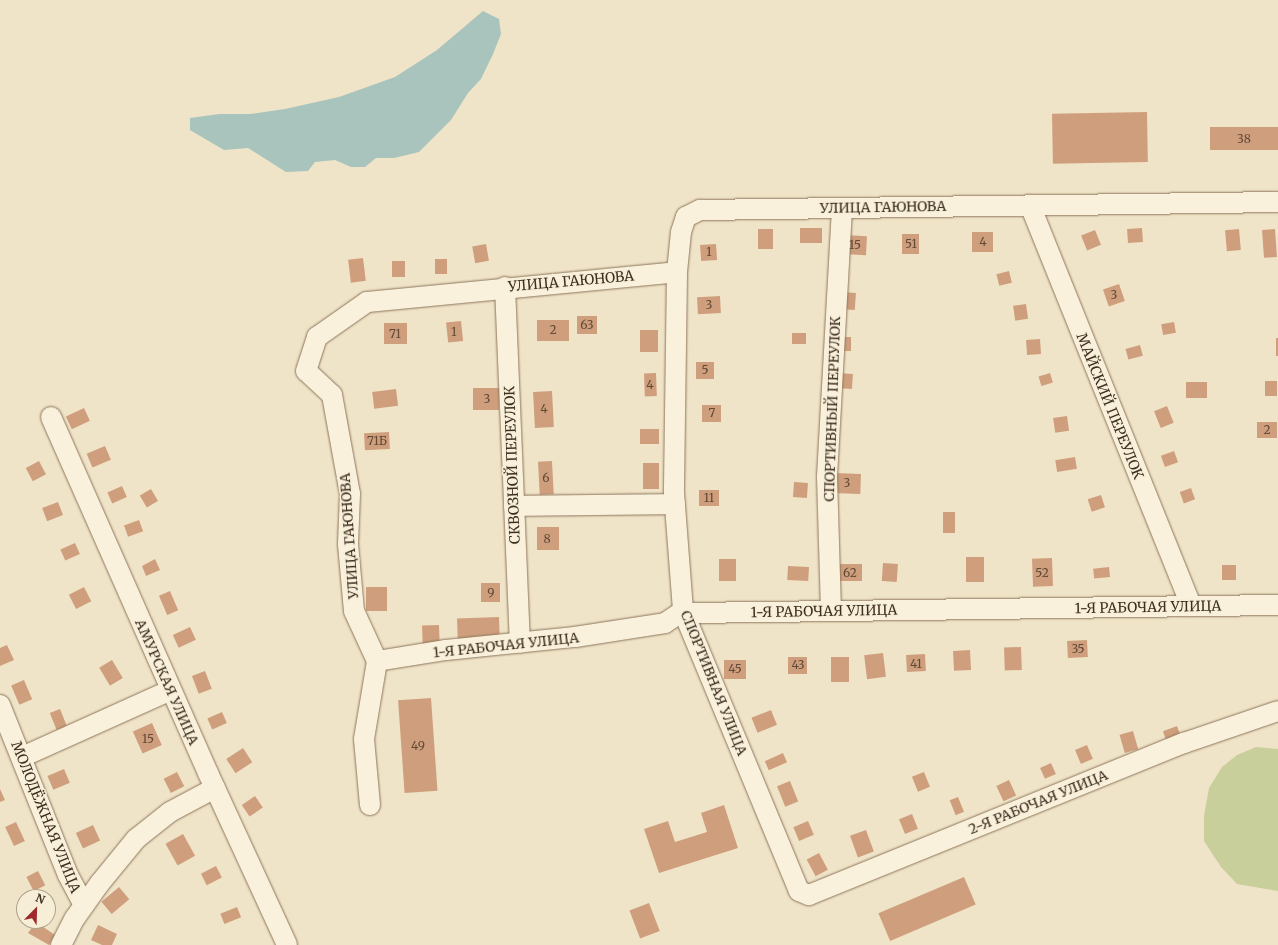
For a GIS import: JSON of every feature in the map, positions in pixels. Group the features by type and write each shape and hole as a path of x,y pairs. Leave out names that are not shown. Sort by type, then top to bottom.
{"street":[{"name":"УЛИЦА ГАЮНОВА","path":"377,661 354,611 348,544 350,494 332,395 306,371 318,337 367,302 505,287 677,272 681,232 686,217 700,210 1278,202"},
{"name":"МАЙСКИЙ ПЕРЕУЛОК","path":"1030,205 1191,606"},
{"name":"СПОРТИВНЫЙ ПЕРЕУЛОК","path":"831,611 827,477 842,208"},
{"name":"СПОРТИВНАЯ УЛИЦА","path":"677,272 674,504 683,611 800,891"},
{"name":"СКВОЗНОЙ ПЕРЕУЛОК","path":"505,287 520,643"},
{"name":"АМУРСКАЯ УЛИЦА","path":"51,417 171,690 287,945"},
{"path":"514,506 674,504"},
{"name":"1-Я РАБОЧАЯ УЛИЦА","path":"377,661 665,623 683,611 831,611 1278,605"},
{"path":"370,805 364,739 377,661"},
{"path":"22,757 171,690"},
{"name":"МОЛОДЁЖНАЯ УЛИЦА","path":"0,705 68,875 84,905"},
{"name":"2-Я РАБОЧАЯ УЛИЦА","path":"800,891 809,895 1184,743 1278,711"},
{"path":"62,945 84,905 136,839 170,812 215,788"}],"green space":[{"path":"1256,747 1278,749 1278,891 1237,884 1221,867 1204,841 1204,816 1209,788 1222,767 1237,755"}],"water":[{"path":"483,11 499,19 501,34 493,54 481,79 468,93 451,120 419,152 394,158 376,158 365,167 351,167 335,160 315,162 308,171 286,172 248,148 224,150 190,130 190,118 219,114 250,114 285,109 339,97 395,77 437,50"}],"building":[{"path":"1147,112 1148,162 1053,164 1052,114"},
{"path":"1210,127 1278,127 1278,150 1210,150"},
{"path":"800,228 822,228 822,243 800,243"},
{"path":"1142,228 1143,242 1128,243 1127,229"},
{"path":"758,229 773,229 773,249 758,249"},
{"path":"1239,229 1241,250 1227,251 1225,230"},
{"path":"1275,229 1277,257 1264,258 1262,230"},
{"path":"1095,230 1101,245 1087,250 1081,236"},
{"path":"972,232 993,232 993,252 972,252"},
{"path":"902,234 919,234 919,254 902,254"},
{"path":"845,235 867,236 866,255 844,254"},
{"path":"486,244 489,261 475,263 472,246"},
{"path":"716,244 717,260 701,261 700,245"},
{"path":"363,258 366,281 351,283 348,260"},
{"path":"435,259 447,259 447,274 435,274"},
{"path":"392,261 405,261 405,277 392,277"},
{"path":"1009,271 1012,283 999,286 996,274"},
{"path":"1119,284 1125,301 1109,307 1103,290"},
{"path":"841,292 856,293 855,310 840,309"},
{"path":"720,296 721,313 698,314 697,297"},
{"path":"1026,304 1028,319 1015,321 1013,306"},
{"path":"577,316 597,316 597,334 577,334"},
{"path":"537,320 569,320 569,341 537,341"},
{"path":"461,321 463,341 448,342 446,323"},
{"path":"1174,322 1176,333 1163,335 1161,324"},
{"path":"384,323 407,323 407,344 384,344"},
{"path":"640,330 658,330 658,352 640,352"},
{"path":"792,333 806,333 806,344 792,344"},
{"path":"838,337 851,337 851,351 838,351"},
{"path":"1276,338 1278,338 1278,356 1276,356"},
{"path":"1040,339 1041,354 1027,355 1026,340"},
{"path":"1140,345 1143,356 1128,360 1126,349"},
{"path":"696,362 714,362 714,379 696,379"},
{"path":"644,373 656,373 657,396 645,396"},
{"path":"838,373 853,374 852,389 837,388"},
{"path":"1050,373 1053,383 1041,386 1039,377"},
{"path":"1265,381 1277,381 1277,396 1265,396"},
{"path":"1186,382 1207,382 1207,398 1186,398"},
{"path":"473,388 499,388 499,410 473,410"},
{"path":"396,389 398,406 374,409 372,392"},
{"path":"552,391 554,427 535,428 533,392"},
{"path":"702,405 721,405 721,422 702,422"},
{"path":"1167,406 1174,423 1161,428 1154,411"},
{"path":"84,408 90,421 72,429 66,416"},
{"path":"1067,416 1069,431 1055,433 1053,418"},
{"path":"1257,422 1277,422 1277,438 1257,438"},
{"path":"640,429 659,429 659,444 640,444"},
{"path":"389,432 390,449 365,450 364,433"},
{"path":"105,446 111,460 92,468 87,454"},
{"path":"1174,451 1178,462 1165,467 1161,456"},
{"path":"1075,457 1077,469 1057,472 1055,460"},
{"path":"39,461 46,474 33,481 26,468"},
{"path":"552,461 554,494 540,495 538,462"},
{"path":"643,463 659,463 659,489 643,489"},
{"path":"834,473 861,474 860,494 833,493"},
{"path":"794,482 808,483 807,498 793,497"},
{"path":"122,486 127,497 112,503 107,493"},
{"path":"1191,488 1195,499 1184,503 1180,492"},
{"path":"151,489 158,501 147,508 140,496"},
{"path":"699,490 719,490 719,506 699,506"},
{"path":"1101,495 1105,507 1092,512 1088,499"},
{"path":"58,502 63,515 47,521 42,508"},
{"path":"943,512 955,512 955,533 943,533"},
{"path":"139,520 143,531 128,537 124,525"},
{"path":"537,527 559,527 559,550 537,550"},
{"path":"75,543 80,554 65,560 60,550"},
{"path":"966,557 984,557 984,582 966,582"},
{"path":"1052,558 1053,586 1033,587 1032,559"},
{"path":"155,559 160,570 146,576 142,566"},
{"path":"719,559 736,559 736,581 719,581"},
{"path":"883,563 898,564 897,582 882,581"},
{"path":"837,564 862,564 862,581 837,581"},
{"path":"1222,565 1236,565 1236,580 1222,580"},
{"path":"788,566 809,567 808,581 787,580"},
{"path":"1109,567 1110,577 1094,579 1093,569"},
{"path":"481,583 500,583 500,602 481,602"},
{"path":"84,587 91,601 76,609 69,595"},
{"path":"366,587 387,587 387,611 366,611"},
{"path":"170,591 178,610 167,615 159,596"},
{"path":"499,617 500,642 458,643 457,618"},
{"path":"439,625 440,649 423,650 422,626"},
{"path":"190,627 196,640 179,648 173,635"},
{"path":"1087,640 1088,657 1068,658 1067,641"},
{"path":"7,645 14,660 0,666 0,648"},
{"path":"1021,647 1022,670 1005,671 1004,648"},
{"path":"970,650 971,670 954,671 953,651"},
{"path":"883,653 886,677 867,679 864,655"},
{"path":"925,654 926,671 907,672 906,655"},
{"path":"788,657 807,657 807,674 788,674"},
{"path":"831,657 849,657 849,682 831,682"},
{"path":"112,660 123,678 110,686 99,668"},
{"path":"724,660 746,660 746,679 724,679"},
{"path":"205,671 212,689 199,694 192,676"},
{"path":"24,680 32,699 19,705 11,685"},
{"path":"431,698 437,791 405,793 398,700"},
{"path":"60,709 67,726 57,730 50,713"},
{"path":"771,710 777,725 758,733 752,718"},
{"path":"222,712 227,723 212,729 207,719"},
{"path":"152,723 162,745 143,753 133,732"},
{"path":"1177,726 1181,737 1167,742 1163,731"},
{"path":"1133,731 1138,749 1125,753 1120,735"},
{"path":"1087,745 1093,759 1081,764 1075,750"},
{"path":"243,748 252,762 235,773 226,759"},
{"path":"783,753 787,762 769,770 765,761"},
{"path":"1051,763 1056,774 1045,779 1040,768"},
{"path":"64,769 70,783 53,790 47,776"},
{"path":"177,772 184,786 171,793 164,779"},
{"path":"924,772 930,787 918,792 912,777"},
{"path":"1009,780 1016,795 1003,801 996,786"},
{"path":"790,781 798,801 785,807 777,786"},
{"path":"0,789 5,800 0,802"},
{"path":"255,796 263,808 250,817 242,805"},
{"path":"958,797 964,812 956,815 950,800"},
{"path":"724,805 738,848 659,873 644,829 668,821 675,842 707,832 701,813"},
{"path":"912,814 918,829 905,834 899,819"},
{"path":"808,821 814,835 799,841 793,827"},
{"path":"16,822 25,841 14,846 5,827"},
{"path":"93,825 100,840 83,848 76,833"},
{"path":"866,830 874,852 858,857 850,836"},
{"path":"183,834 195,856 178,866 166,844"},
{"path":"819,853 828,870 816,876 807,860"},
{"path":"216,866 222,878 207,885 201,874"},
{"path":"38,871 45,885 38,889 33,889 26,877"},
{"path":"964,877 976,905 890,941 878,913"},
{"path":"119,887 129,899 112,914 101,902"},
{"path":"649,903 660,931 640,939 629,911"},
{"path":"237,907 241,917 224,924 220,914"},
{"path":"98,925 117,934 112,945 102,945 91,940"},
{"path":"31,929 46,929 55,935 49,945 28,933"}]}
